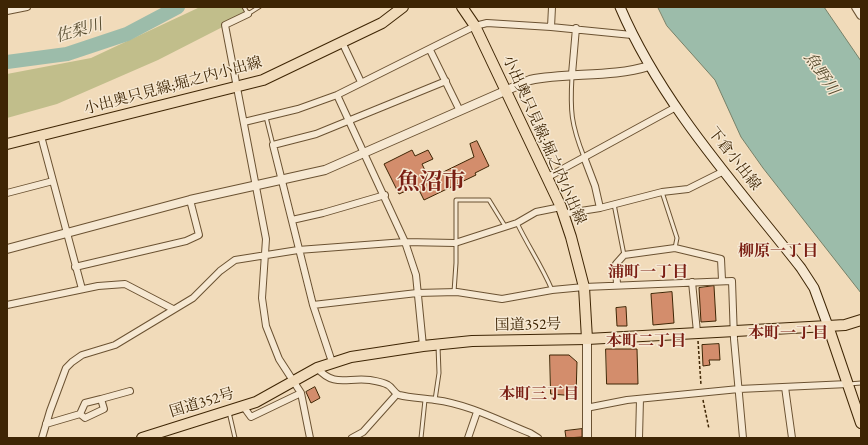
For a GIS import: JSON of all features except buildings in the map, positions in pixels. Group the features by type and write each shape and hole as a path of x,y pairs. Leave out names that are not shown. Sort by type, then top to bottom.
{"main road":[{"name":"小出奥只見線;堀之内小出線","path":"7,144 263,80 323,53 382,23 402,7"},
{"name":"小出奥只見線;堀之内小出線","path":"462,7 475,26 506,90 548,178 572,236 584,287 587,339"},
{"name":"下倉小出線","path":"620,7 632,35 649,66 676,108 801,268 814,288 828,326"},
{"name":"国道352号","path":"142,438 160,435 256,402 317,368 351,356 438,344 472,341 697,337 733,331 845,325 859,321"},
{"path":"828,326 861,423"}],"street":[{"path":"7,11 27,7"},
{"path":"551,27 552,7"},
{"path":"856,7 861,14"},
{"path":"246,10 225,25 266,239 262,298 266,326 279,359 301,393 310,438"},
{"path":"244,122 298,109 337,94 430,50 475,26 487,24 576,28 632,35"},
{"path":"572,74 576,28"},
{"path":"342,42 361,82"},
{"path":"430,50 460,111"},
{"path":"7,249 190,200 325,170 365,154 530,80 572,74 630,72 649,66"},
{"path":"332,362 313,305 273,146 316,134 446,81"},
{"path":"337,94 406,242 416,275 423,346"},
{"path":"548,178 676,108"},
{"path":"41,136 82,289"},
{"path":"584,157 595,186 600,208"},
{"path":"42,438 66,368 72,362 82,355 115,345 193,298 220,271 236,260 298,250 406,242 455,243 517,223 536,212 600,208 613,203 662,192 688,189 724,171"},
{"path":"7,193 53,181"},
{"path":"292,220 323,213 385,195"},
{"path":"75,267 186,241 199,235 190,200"},
{"path":"617,285 616,264 624,255 675,248 721,259 722,280"},
{"path":"313,305 417,293 454,292 502,299 552,290 584,287 722,280 732,281 733,331 743,438"},
{"path":"692,282 697,337"},
{"path":"7,305 98,286 125,284 173,309"},
{"path":"587,339 587,438"},
{"path":"317,368 327,378 382,382 389,385 397,394 425,400 435,400 477,412 530,433 538,438"},
{"path":"586,408 627,400 739,389 848,384"},
{"path":"785,386 792,438"},
{"path":"46,424 80,414 85,403 130,391"},
{"path":"244,406 251,417 301,393"},
{"path":"352,438 363,432 397,394"},
{"path":"80,414 85,418 104,409 101,399"},
{"path":"640,399 640,438"},
{"path":"468,438 477,412"}],"lane":[{"path":"246,10 259,7"},
{"path":"572,74 570,110 574,132 584,157"},
{"path":"266,117 273,146"},
{"path":"662,192 677,238 675,248"},
{"path":"454,292 456,263 456,200 489,200 505,227"},
{"path":"613,203 624,255"},
{"path":"517,223 541,265 552,290"},
{"path":"435,400 439,373 438,344"},
{"path":"848,384 861,383"},
{"path":"421,438 425,400"},
{"path":"229,412 235,438"}],"path":[{"path":"697,337 701,387"},
{"path":"702,398 709,429"}],"shaded area":[{"path":"200,7 244,7 248,14 158,60 57,104 7,118 7,74 91,58"}],"water":[{"name":"魚野川","path":"658,7 824,7 861,61 861,293 763,168 741,137 715,80 667,26"}],"waterway":[{"name":"佐梨川","path":"7,62 67,54 127,34 178,7"}],"district":[{"name":"魚沼市","path":"431,183"},
{"name":"柳原一丁目","path":"778,252"},
{"name":"浦町一丁目","path":"648,273"},
{"name":"本町一丁目","path":"788,334"},
{"name":"本町二丁目","path":"646,342"},
{"name":"本町三丁目","path":"539,395"}]}
